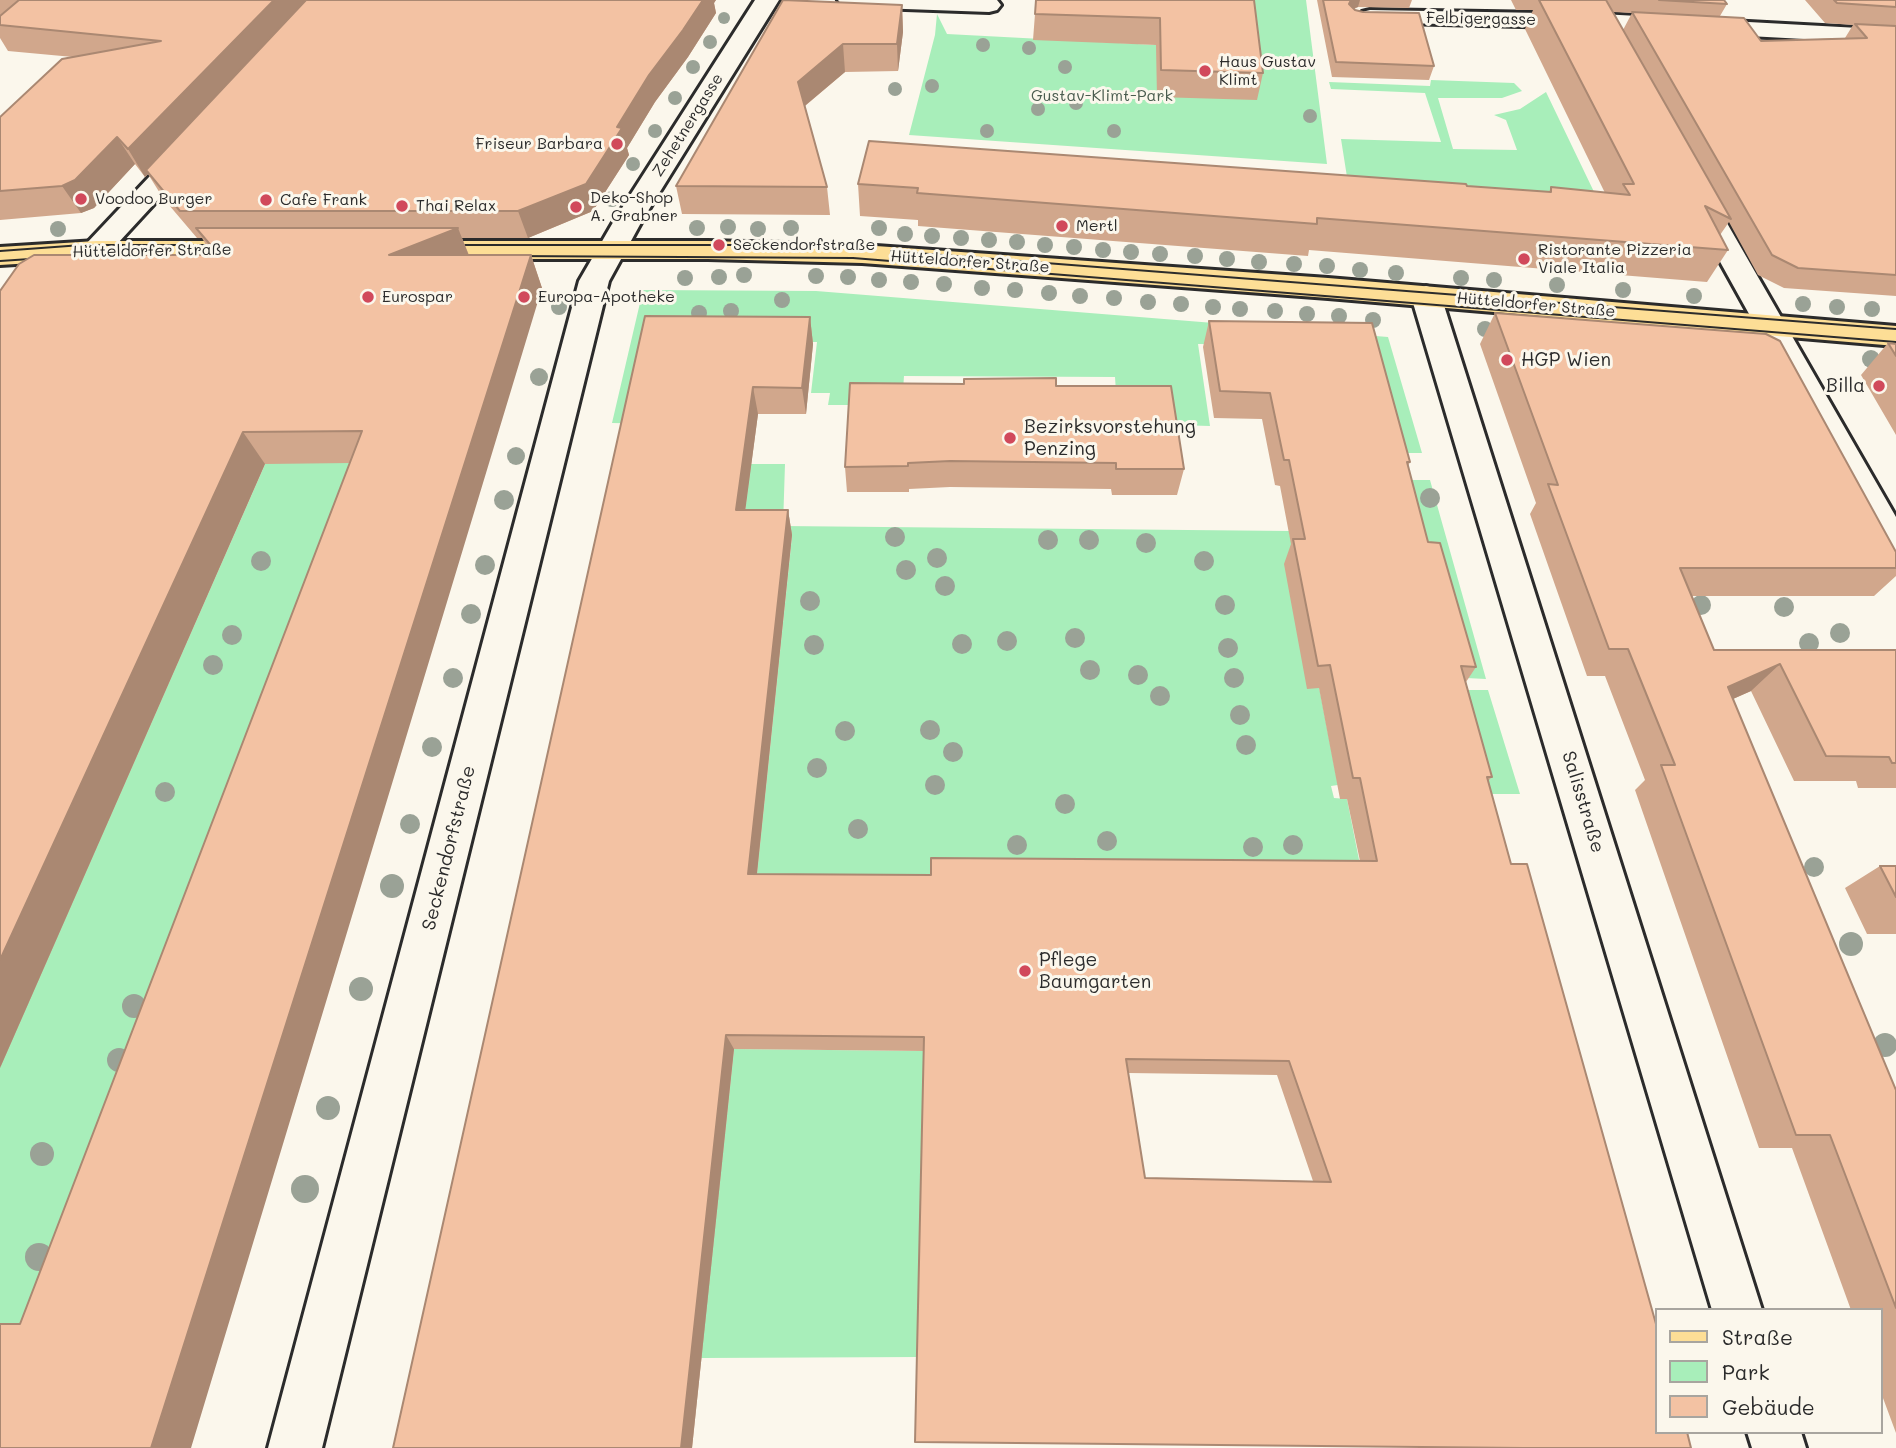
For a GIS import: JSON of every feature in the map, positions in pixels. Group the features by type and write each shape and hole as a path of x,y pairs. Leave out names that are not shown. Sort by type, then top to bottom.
{"main road":[{"name":"Hütteldorfer Straße","path":"0,256 96,250 291,250"},
{"name":"Hütteldorfer Straße","path":"386,250 862,254 1426,296 1896,336"}],"street":[{"name":"Zehetnergasse","path":"610,250 767,0"},
{"path":"850,0 989,5"},
{"path":"1596,11 1615,45"},
{"name":"Felbigergasse","path":"1359,17 1596,11 1896,37"},
{"path":"96,250 204,133"},
{"path":"1686,176 1896,548"},
{"name":"Seckendorfstraße","path":"295,1448 594,281 610,250"},
{"path":"18,281 30,253"},
{"name":"Salisstraße","path":"1426,296 1736,1308"}],"green space":[{"name":"Gustav-Klimt-Park","path":"1245,0 1306,0 1327,164 909,135 935,35 937,14 947,34 1156,45"},
{"path":"1431,80 1514,83 1522,91 1502,98 1438,98 1453,149 1517,150 1506,120 1494,115 1520,109 1546,92 1596,196 1347,177 1341,139 1441,142 1425,93 1331,89 1329,82 1430,86"},
{"path":"643,290 816,291 1388,337 1422,453 1368,453 1367,346 1198,344 1210,426 1175,425 1117,407 1115,377 904,376 902,405 828,405 830,393 811,393 817,342 651,341 710,425 612,423"},
{"path":"313,355 419,357 64,1330 0,1329 0,1067"},
{"path":"751,464 785,464 783,526 1289,531 1338,785 1331,786 1334,798 1347,799 1363,880 755,892 792,536 742,535"},
{"path":"1398,480 1430,480 1486,679 1466,678"},
{"path":"1450,690 1488,690 1520,794 1479,794"},
{"path":"734,1049 924,1051 919,1357 701,1358"}],"building":[{"path":"19,0 274,0 128,149 117,137 75,180 62,186 0,191 0,117 62,59 161,41 0,25 0,16"},
{"path":"306,0 703,0 649,75 617,127 622,128 586,184 518,211 180,211 146,170"},
{"path":"783,0 902,5 897,44 843,44 798,82 827,187 676,186"},
{"path":"1036,0 1254,0 1263,73 1161,70 1160,18 1035,14"},
{"path":"1323,0 1351,0 1349,4 1355,10 1363,12 1419,13 1434,66 1336,62"},
{"path":"1539,0 1606,0 1731,219 1705,206 1728,250 1317,218 1317,224 917,193 918,188 858,184 869,141 1551,192 1551,187 1630,195 1623,184 1634,184"},
{"path":"1659,0 1724,0 1727,4"},
{"path":"1834,0 1896,0 1896,7 1837,3"},
{"path":"1632,12 1744,18 1761,41 1867,38 1855,24 1896,26 1896,275 1798,268 1772,255"},
{"path":"196,228 458,228 389,255 531,255 151,1448 0,1448 0,1324 20,1324 362,431 243,432 0,960 0,291 19,264 34,255 219,255"},
{"path":"1495,313 1766,334 1780,341 1896,552 1896,568 1680,568 1714,650 1896,650 1896,763 1892,763 1889,757 1826,756 1780,664 1728,687 1896,1090 1896,1308 1830,1135 1796,1135 1661,765 1675,765 1628,649 1609,649 1548,484 1558,485"},
{"name":"Pflege Baumgarten","path":"645,316 810,317 802,388 753,387 736,510 788,510 748,874 931,875 931,858 1377,861 1360,778 1353,778 1330,665 1318,666 1293,539 1305,539 1289,460 1284,460 1270,393 1220,391 1209,321 1372,323 1410,462 1407,462 1428,542 1440,543 1476,667 1461,666 1492,777 1487,777 1511,864 1527,864 1654,1317 1654,1434 1688,1434 1691,1448 915,1442 924,1037 726,1035 681,1448 393,1448","holes":["1126,1059 1289,1061 1331,1182 1145,1178"]},
{"path":"1888,343 1896,344 1896,356"},
{"name":"Bezirksvorstehung Penzing","path":"1056,378 1056,386 1171,386 1184,469 1116,469 1116,463 950,461 908,463 908,466 845,467 850,383 964,384 964,379"},
{"path":"1880,866 1896,866 1896,897"}],"tram line":[{"path":"0,251 82,245 226,245"},
{"path":"447,245 744,245"},
{"path":"891,251 1896,329"},
{"path":"511,256 853,258 1896,342"},
{"path":"0,261 45,258"}],"place":[{"name":"Haus Gustav Klimt","path":"1205,71"},
{"name":"Friseur Barbara","path":"617,144"},
{"name":"Voodoo Burger","path":"81,199"},
{"name":"Cafe Frank","path":"266,200"},
{"name":"Thai Relax","path":"402,206"},
{"name":"Deko-Shop A. Grabner","path":"576,207"},
{"name":"Mertl","path":"1062,226"},
{"name":"Seckendorfstraße","path":"719,245"},
{"name":"Ristorante Pizzeria Viale Italia","path":"1524,259"},
{"name":"Eurospar","path":"368,297"},
{"name":"Europa-Apotheke","path":"524,297"},
{"name":"HGP Wien","path":"1507,360"},
{"name":"Billa","path":"1879,386"},
{"name":"Bezirksvorstehung Penzing","path":"1010,438"},
{"name":"Pflege Baumgarten","path":"1025,971"}]}
